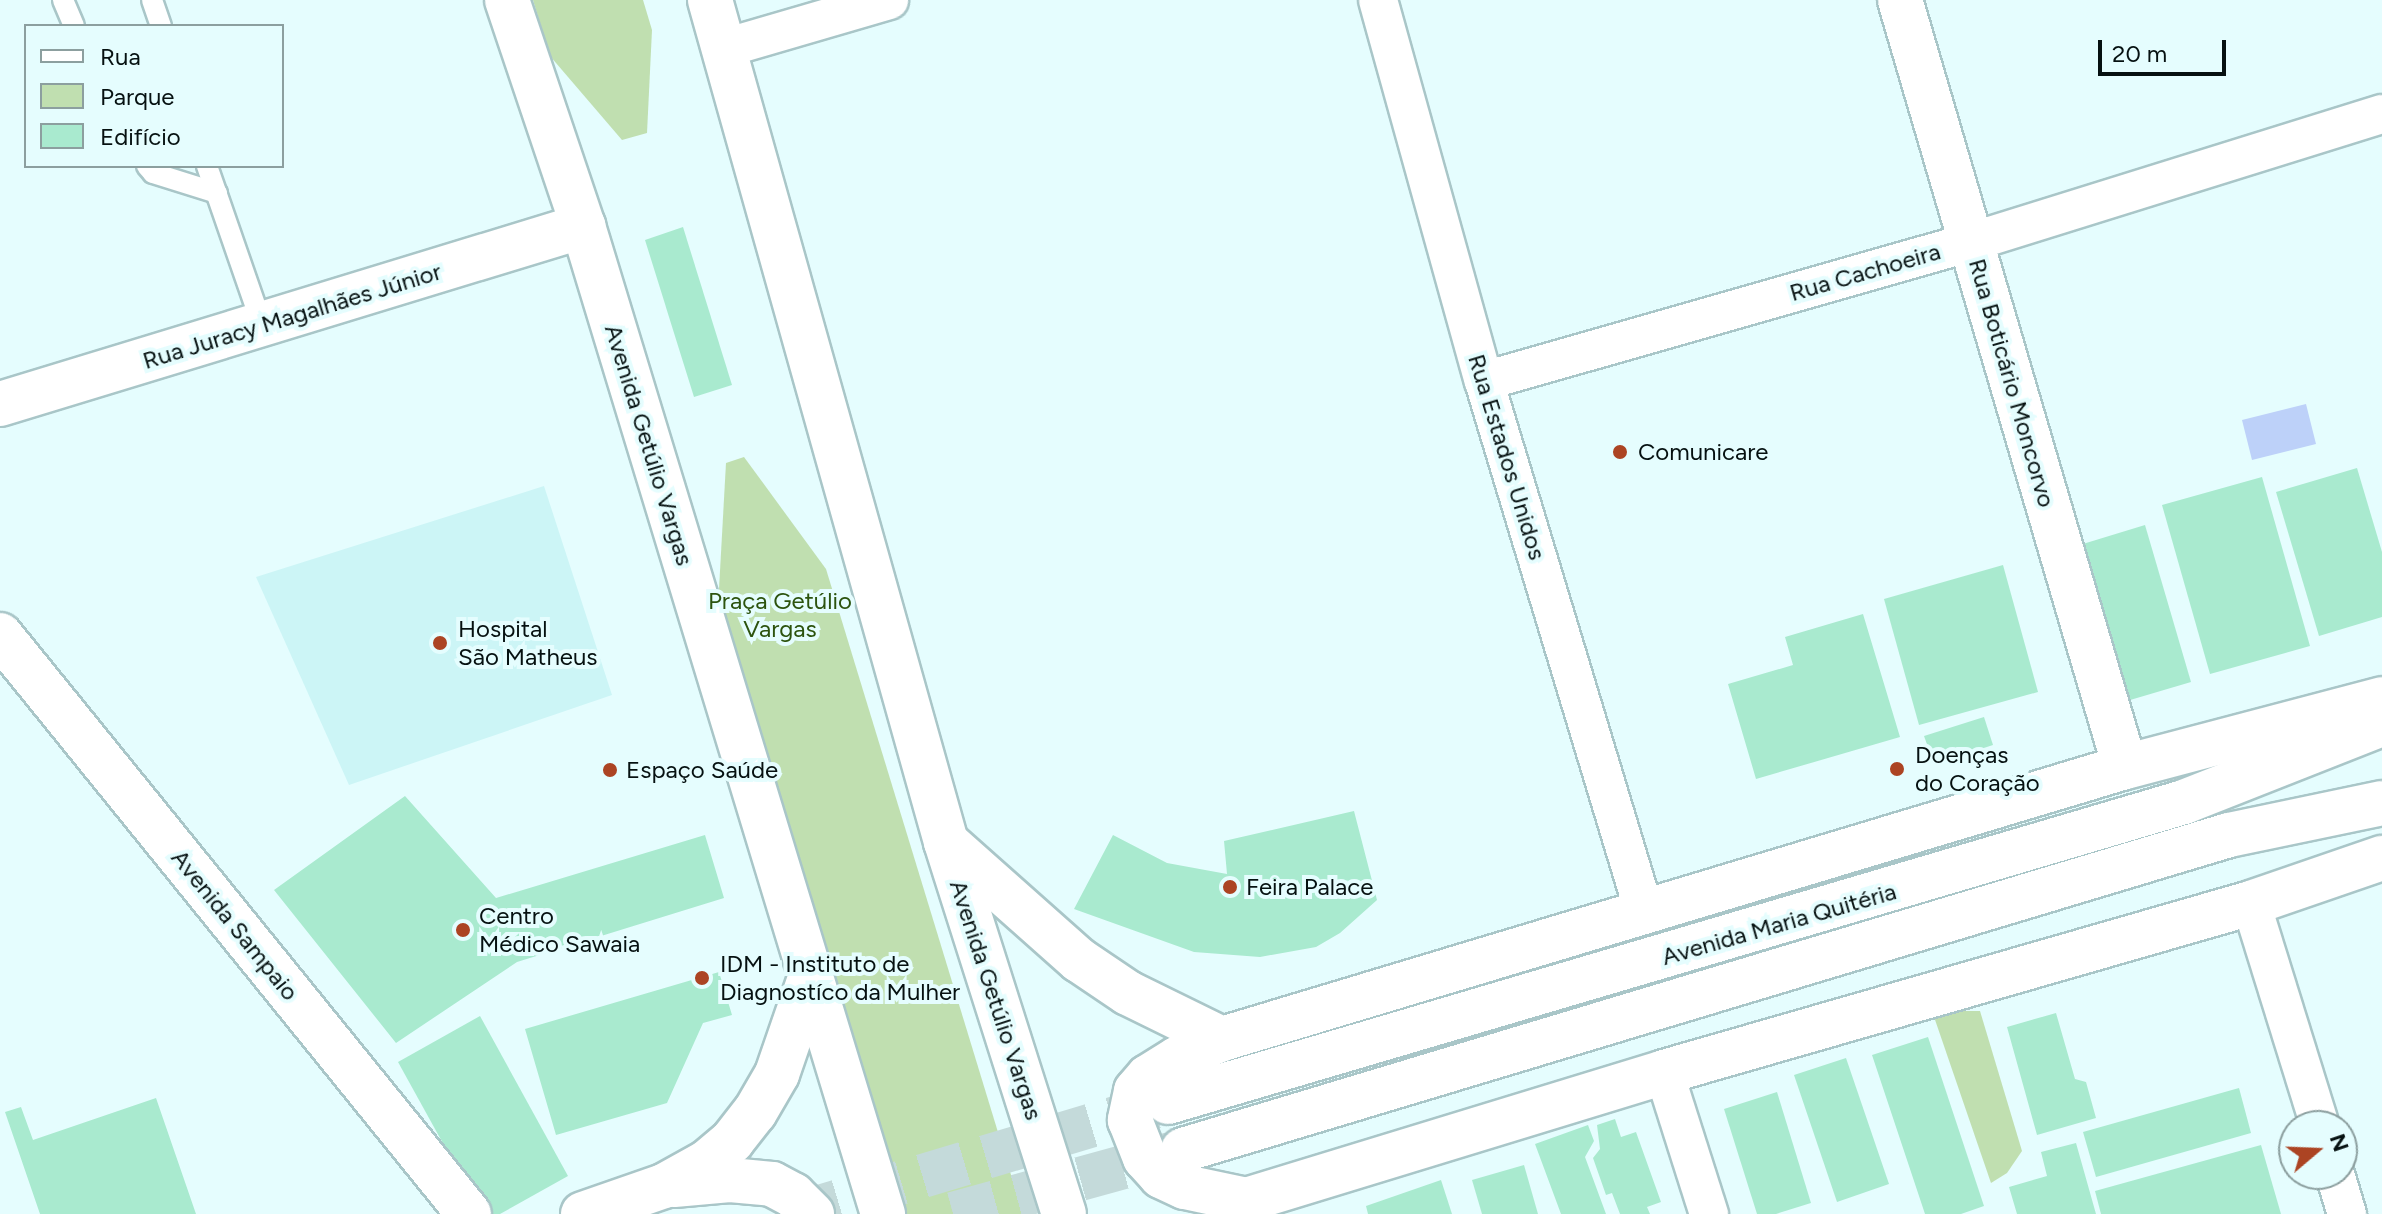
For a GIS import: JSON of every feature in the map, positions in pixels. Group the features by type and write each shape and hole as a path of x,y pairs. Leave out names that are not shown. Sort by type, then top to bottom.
{"main road":[{"name":"Avenida Getúlio Vargas","path":"507,0 583,226 883,1214"},
{"name":"Avenida Getúlio Vargas","path":"710,0 946,842 1064,1214"},
{"name":"Rua Boticário Moncorvo","path":"1900,0 2125,767"},
{"name":"Rua Juracy Magalhães Júnior","path":"0,404 583,226"},
{"name":"Avenida Sampaio","path":"0,635 469,1214"},
{"path":"2382,699 2125,767 1222,1039 1177,1059 1148,1077 1136,1091 1130,1120 1145,1158 1161,1176 1243,1207 1664,1072 2251,903 2382,858"},
{"name":"Avenida Maria Quitéria","path":"1168,1102 2184,802 2382,724"},
{"name":"Avenida Maria Quitéria","path":"1183,1150 2229,835 2382,803"},
{"path":"946,842 1079,960 1128,993 1222,1039"},
{"path":"583,1214 664,1186 707,1162 732,1141 755,1112 777,1074 810,978"},
{"path":"664,1186 730,1180 772,1184 793,1195 812,1214"}],"street":[{"path":"725,48 889,0"},
{"name":"Rua Estados Unidos","path":"1378,0 1484,381 1644,911"},
{"name":"Rua Cachoeira","path":"1484,381 1971,242 2382,114"},
{"path":"2251,903 2315,1110"},
{"path":"1664,1072 1709,1214"},
{"path":"2340,1190 2347,1214"}],"lane":[{"path":"63,0 73,24"},
{"path":"152,0 160,24"},
{"path":"149,168 153,173 217,193"},
{"path":"208,168 262,325"}],"shaded area":[{"path":"2306,404 2316,444 2252,460 2242,420"},
{"name":"Hospital São Matheus","path":"544,486 612,695 349,785 256,577"}],"green space":[{"path":"533,0 643,0 652,30 647,133 622,140 550,56"},
{"name":"Praça Getúlio Vargas","path":"744,457 826,569 1023,1214 907,1214 718,607 726,463"},
{"path":"1932,1011 1980,1011 2022,1151 2007,1173 1991,1183"}],"building":[{"path":"683,227 732,385 694,397 645,240"},
{"path":"2357,468 2382,552 2382,617 2319,636 2276,492"},
{"path":"2262,477 2310,646 2210,674 2162,505"},
{"path":"2145,525 2191,682 2120,703 2073,547"},
{"path":"2003,565 2038,692 1919,725 1884,599"},
{"path":"1863,614 1900,737 1756,779 1728,684 1793,665 1785,637"},
{"path":"1984,717 1993,745 1934,764 1924,736"},
{"name":"Centro Médico Sawaia","path":"405,796 496,898 705,835 724,898 517,962 396,1043 274,890"},
{"name":"Feira Palace","path":"1354,811 1377,900 1340,933 1316,947 1260,957 1194,952 1074,909 1113,835 1167,863 1227,874 1224,841"},
{"path":"719,972 732,1015 703,1023 667,1103 556,1135 525,1029"},
{"path":"2056,1013 2075,1079 2086,1082 2096,1118 2037,1135 2007,1027"},
{"path":"480,1016 568,1176 500,1214 482,1214 398,1062"},
{"path":"1928,1037 1984,1206 1961,1214 1925,1214 1872,1055"},
{"path":"1846,1058 1889,1184 1837,1202 1794,1075"},
{"path":"2239,1088 2251,1133 2096,1177 2083,1132"},
{"path":"1777,1092 1811,1203 1776,1214 1757,1214 1724,1109"},
{"path":"156,1098 196,1214 40,1214 5,1112 21,1107 33,1140"},
{"path":"1615,1119 1621,1137 1636,1132 1661,1202 1647,1207 1650,1214 1620,1214 1612,1193 1606,1195 1593,1158 1600,1149 1597,1125"},
{"path":"1588,1125 1594,1141 1585,1157 1606,1214 1561,1214 1535,1144"},
{"path":"2076,1143 2096,1214 2017,1214 2009,1187 2047,1176 2041,1152"},
{"path":"2261,1145 2281,1214 2101,1214 2095,1191"},
{"path":"1524,1165 1538,1214 1482,1214 1472,1180"},
{"path":"1441,1180 1452,1214 1368,1214 1366,1206"}],"tunnel":[{"path":"796,1214 1166,1103"},
{"path":"953,1214 1182,1151"}],"place":[{"name":"Comunicare","path":"1620,452"},
{"name":"Hospital São Matheus","path":"440,643"},
{"name":"Doenças do Coração","path":"1897,769"},
{"name":"Espaço Saúde","path":"610,770"},
{"name":"Feira Palace","path":"1230,887"},
{"name":"Centro Médico Sawaia","path":"463,930"},
{"name":"IDM - Instituto de Diagnostíco da Mulher","path":"702,978"}]}
